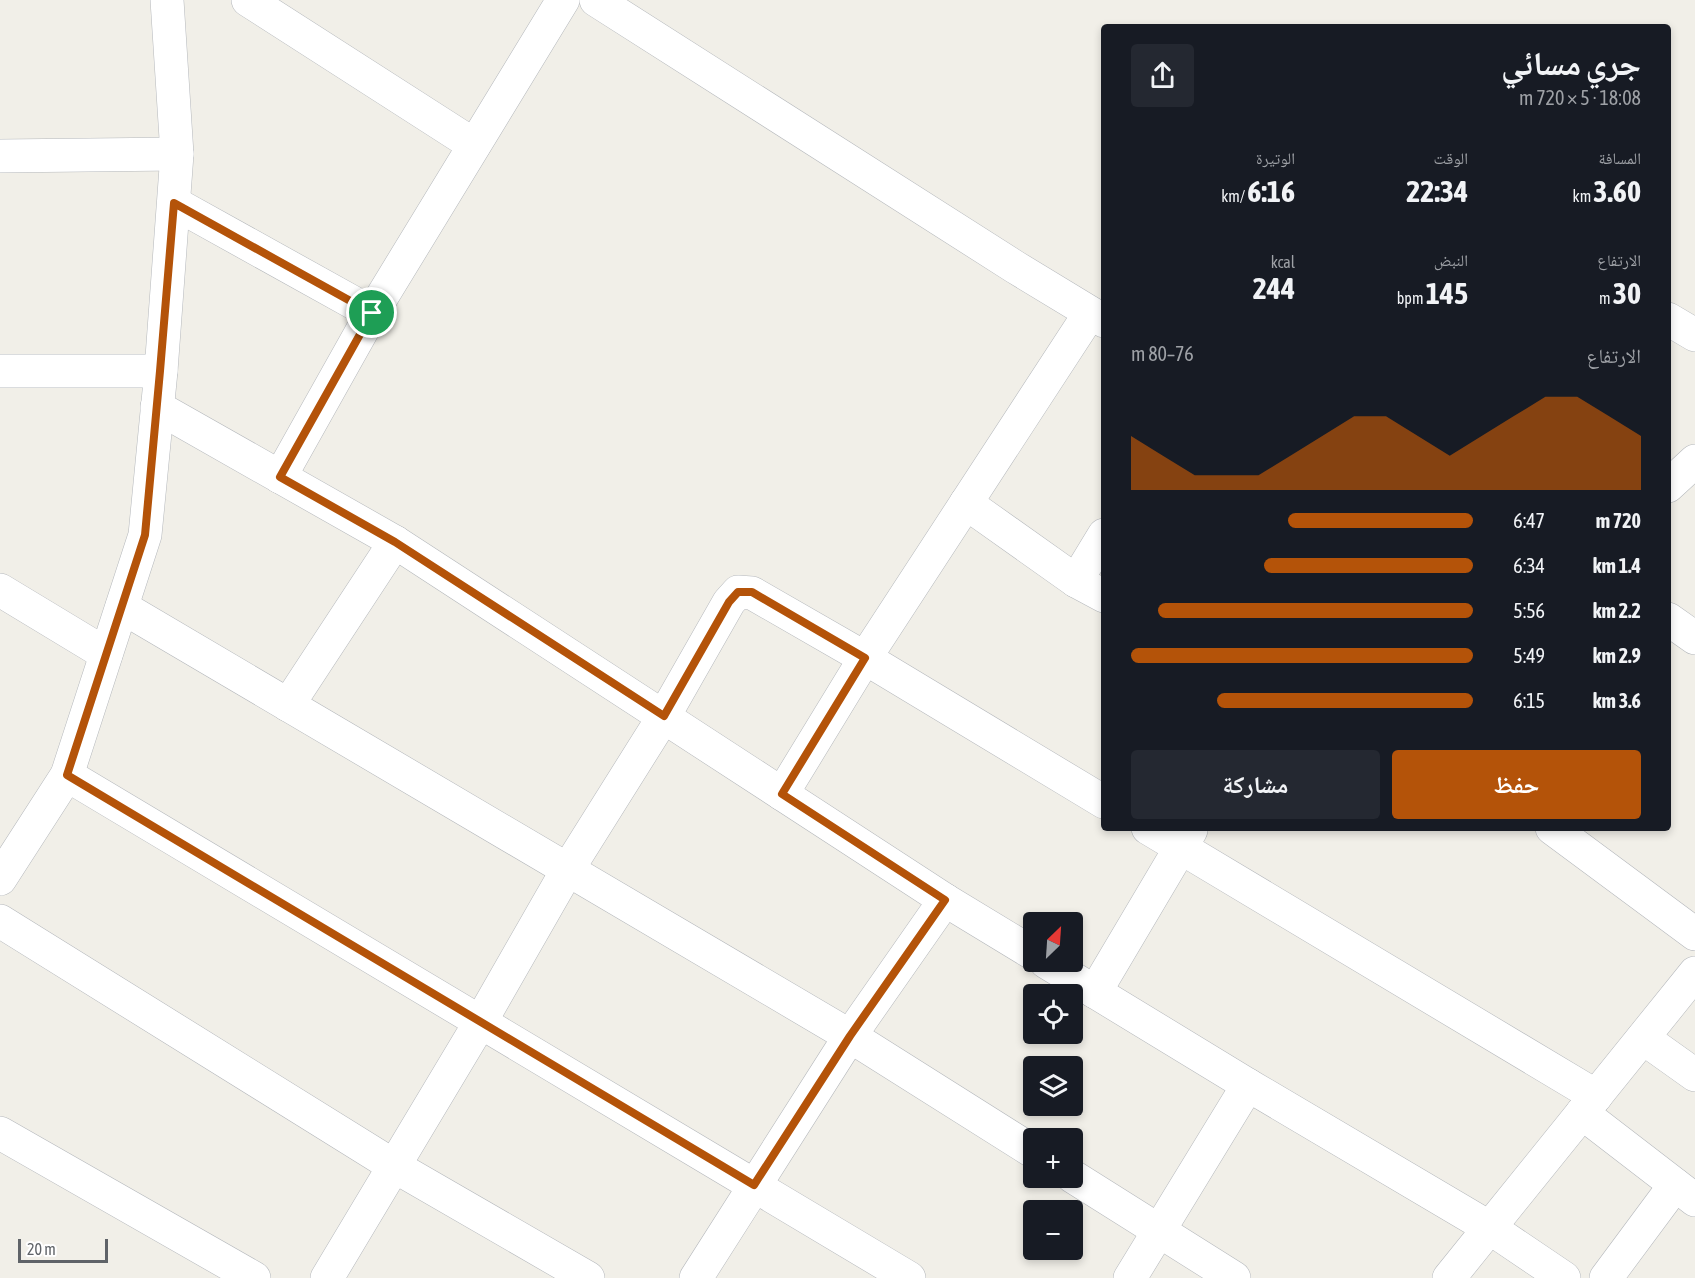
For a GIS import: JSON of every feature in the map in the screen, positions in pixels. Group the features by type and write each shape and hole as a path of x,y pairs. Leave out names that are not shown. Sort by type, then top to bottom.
{"street":[{"path":"5,859 67,775 145,535 177,154 167,0"},
{"path":"248,0 474,145"},
{"path":"280,477 372,313 563,0"},
{"path":"596,0 1097,317 966,503 865,658 782,794"},
{"path":"0,156 177,154"},
{"path":"174,203 372,313"},
{"path":"1671,322 1695,335"},
{"path":"0,371 160,371"},
{"path":"157,407 395,542 945,900 1023,947"},
{"path":"1671,483 1695,461"},
{"path":"966,503 1090,588 1101,546"},
{"path":"288,705 395,542"},
{"path":"0,590 106,654"},
{"path":"327,1278 481,1021 568,869 664,716 729,602 738,592 752,592 1101,800"},
{"path":"122,607 850,1036 1023,1145"},
{"path":"1671,621 1695,638"},
{"path":"67,775 909,1278"},
{"path":"1159,831 1186,838 1589,1105 1685,1192 1606,1278"},
{"path":"1556,831 1695,934"},
{"path":"1095,992 1186,838"},
{"path":"696,1278 850,1036 945,900"},
{"path":"0,921 394,1166 588,1278"},
{"path":"1062,972 1490,1228 1564,1278"},
{"path":"1449,1278 1695,973"},
{"path":"1643,1038 1695,1075"},
{"path":"1130,1278 1248,1085"},
{"path":"0,1133 254,1278"},
{"path":"1083,1183 1234,1278"}],"route":[{"path":"174,203 372,313 280,477 395,542 664,716 729,602 738,592 752,592 865,658 782,794 945,900 850,1036 754,1185 67,775 145,535 174,203"}]}
